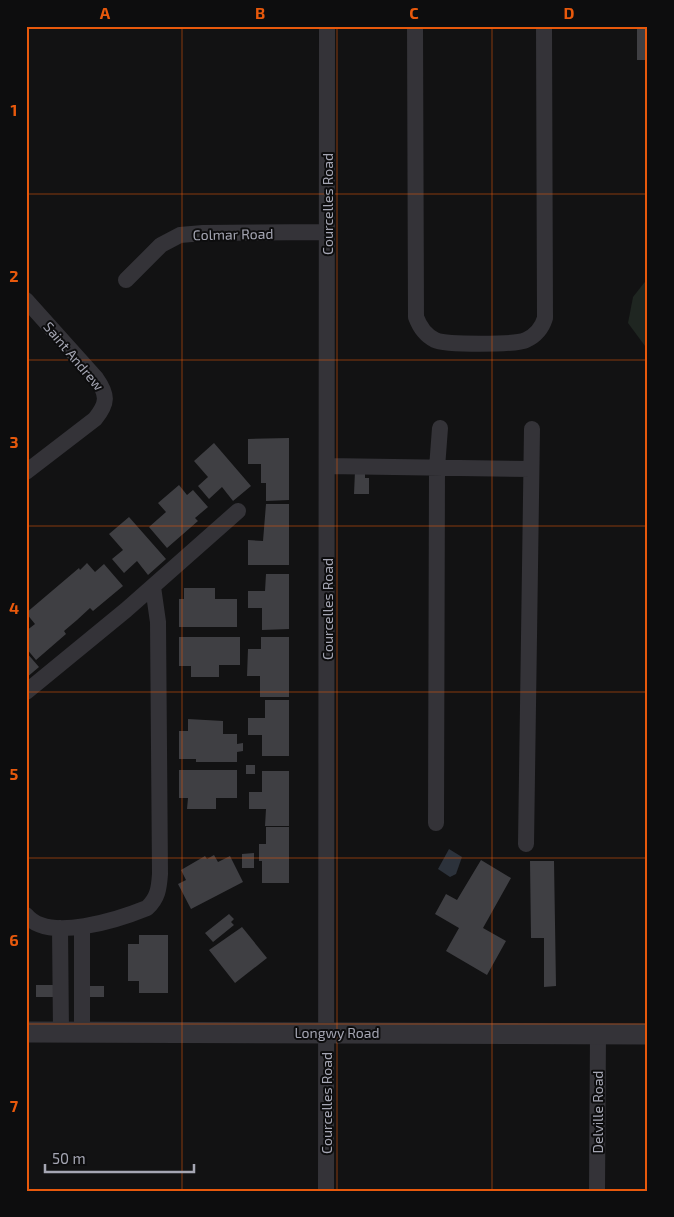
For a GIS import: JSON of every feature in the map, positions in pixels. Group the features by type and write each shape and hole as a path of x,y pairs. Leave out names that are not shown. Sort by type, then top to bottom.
{"street":[{"name":"Courcelles Road","path":"326,1191 327,26"},
{"path":"415,26 416,317 419,327 426,334 446,344 524,342 538,333 543,325 545,318 544,26"},
{"name":"Colmar Road","path":"126,280 161,245 180,235 203,233 327,232"},
{"name":"Saint Andrew","path":"26,300 96,378 105,390 107,399 103,410 95,419 26,472"},
{"path":"436,823 437,468 440,428"},
{"path":"526,844 532,429"},
{"path":"327,466 532,469"},
{"path":"26,692 153,586 238,511"},
{"path":"26,915 38,925 60,928 82,927 147,908 155,900 160,874 158,622 153,586"},
{"path":"82,927 82,1033"},
{"path":"60,928 61,1032"},
{"name":"Longwy Road","path":"26,1032 326,1031 648,1034"},
{"name":"Delville Road","path":"597,1191 598,1033"}],"shaded area":[{"path":"648,278 648,350 628,323 633,297"},
{"path":"449,849 462,857 456,874 450,877 438,869"}],"building":[{"path":"637,26 648,26 648,60 637,60"},
{"path":"289,438 289,500 266,501 266,483 261,483 261,464 248,464 248,439"},
{"path":"214,443 251,486 233,501 222,487 209,499 198,486 208,477 194,461"},
{"path":"355,471 365,471 365,478 369,478 369,494 354,494"},
{"path":"179,485 187,495 193,490 208,507 195,518 198,521 167,548 149,527 166,512 158,503"},
{"path":"266,504 289,504 289,565 248,565 248,540 263,541"},
{"path":"129,517 166,559 148,575 137,561 124,573 112,559 123,550 109,534"},
{"path":"87,563 95,572 104,564 123,586 93,611 90,608 64,631 66,634 36,660 26,648 26,631 35,624 26,613"},
{"path":"266,574 289,574 289,629 262,630 262,608 248,608 248,591 265,591"},
{"path":"184,588 215,588 215,599 237,599 237,627 179,627 179,599 184,599"},
{"path":"179,637 240,637 240,665 219,665 219,677 191,677 191,666 179,666"},
{"path":"261,637 289,637 289,697 260,697 260,676 247,676 248,649 261,649"},
{"path":"26,652 39,667 26,678"},
{"path":"265,700 289,700 289,756 262,756 262,735 248,735 248,718 265,718"},
{"path":"188,719 223,721 223,734 237,734 237,744 243,743 243,751 237,752 237,762 196,762 196,759 179,759 179,731 188,731"},
{"path":"246,765 255,765 255,774 246,774"},
{"path":"179,770 237,770 237,798 216,798 216,809 187,809 188,798 179,798"},
{"path":"262,771 289,771 289,826 265,826 266,809 249,809 249,792 262,792"},
{"path":"266,827 289,827 289,883 262,883 262,861 259,861 259,844 266,844"},
{"path":"254,853 254,868 242,868 242,854"},
{"path":"214,855 218,862 230,856 243,882 191,909 178,884 186,880 181,870 205,856 207,859"},
{"path":"481,860 511,878 483,928 506,941 487,975 446,951 459,928 435,914 446,894 457,900"},
{"path":"530,861 554,861 556,986 544,987 544,938 531,938"},
{"path":"229,914 234,919 231,922 234,925 213,942 205,933"},
{"path":"242,927 267,958 235,983 209,950"},
{"path":"139,935 168,935 168,993 139,993 139,981 128,981 128,944 139,944"},
{"path":"36,985 54,985 54,997 36,997"},
{"path":"87,986 104,986 104,997 87,997"}]}
